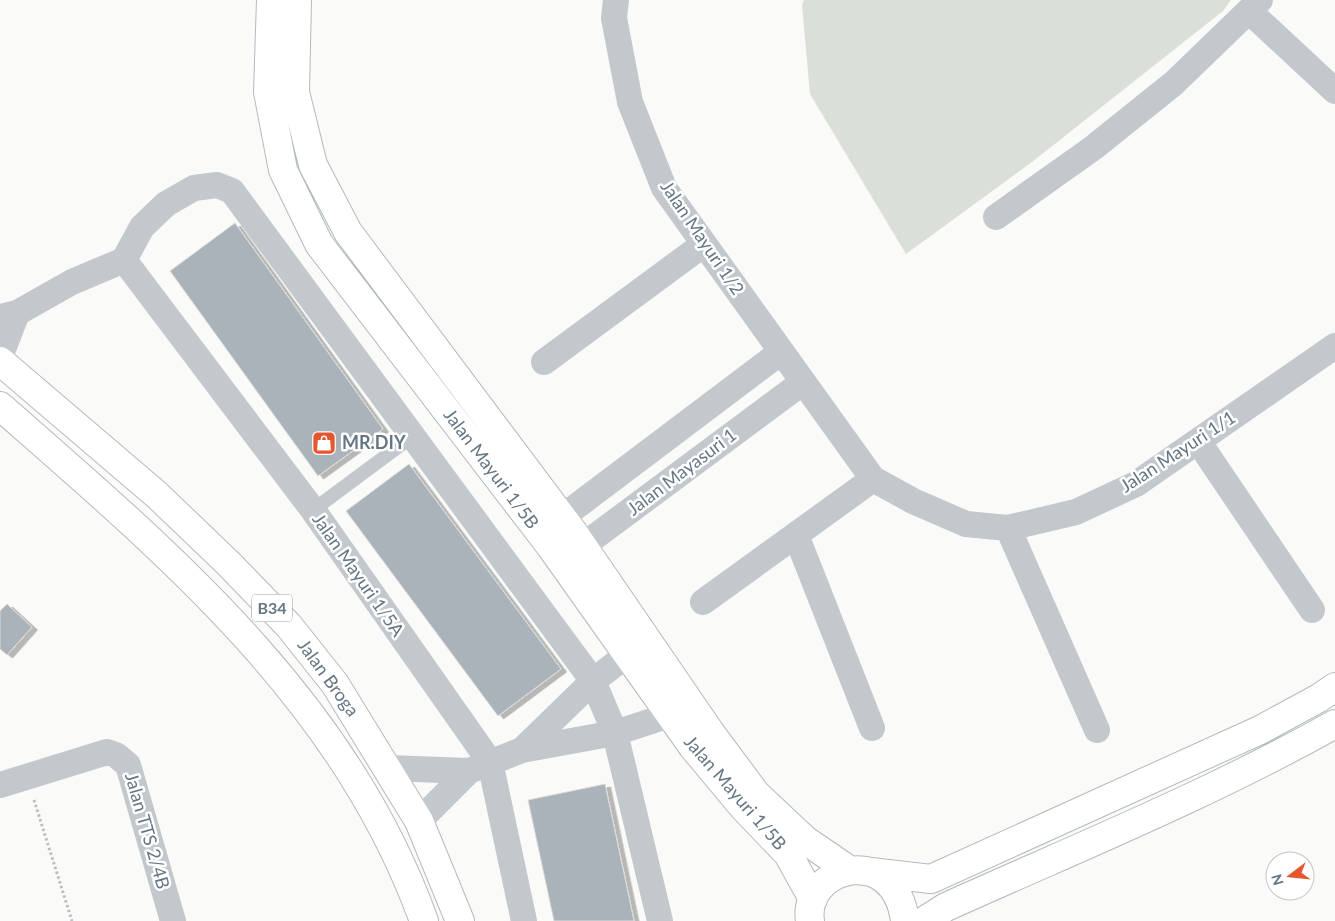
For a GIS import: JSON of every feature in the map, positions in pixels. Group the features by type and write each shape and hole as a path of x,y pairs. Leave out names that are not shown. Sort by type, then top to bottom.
{"street":[{"name":"Jalan Mayuri 1/5B","path":"271,0 268,92 284,170 319,244 540,533 560,562 637,647 680,708 756,794 805,840 860,871 885,879 896,891 903,905 905,921"},
{"name":"Jalan Mayuri 1/5B","path":"297,0 296,92 313,165 348,232 583,545 637,647"},
{"name":"Jalan Mayuri 1/2","path":"616,0 614,18 630,102 664,188 781,352"},
{"path":"996,217 1093,148 1174,84 1254,5 1335,90"},
{"path":"0,357 9,315 72,282 124,260 142,227 166,204 194,188 217,185 232,191 594,681 615,733 660,921"},
{"path":"544,362 704,244"},
{"name":"Jalan Mayuri 1/5A","path":"124,260 313,510 480,766 524,921"},
{"name":"Jalan Mayuri 1/1","path":"781,352 873,479 913,501 966,524 1008,528 1076,512 1136,484 1335,346"},
{"name":"Jalan Mayasuri 1","path":"540,533 781,352"},
{"name":"Jalan Broga","path":"0,361 157,495 228,563 289,626 336,684 419,821 460,921"},
{"name":"Jalan Mayasuri 1","path":"560,562 803,382"},
{"name":"Jalan Broga","path":"0,406 131,521 200,586 295,692 347,766 383,828 413,892 424,921"},
{"path":"1198,441 1312,610"},
{"path":"703,602 873,479"},
{"path":"1008,528 1097,730"},
{"path":"796,535 872,728"},
{"path":"522,750 594,681 637,647"},
{"path":"812,910 820,886 833,876 860,871 931,879 1260,730 1319,698 1335,687"},
{"name":"Jalan Mayuri 1/5B","path":"680,708 693,747 743,807 788,854 812,910"},
{"path":"388,768 480,766 522,750 615,733 680,708"},
{"path":"924,921 946,907 1194,796 1282,753 1335,724"},
{"name":"Jalan TTS 2/4B","path":"27,776 107,752 116,755 128,765 173,921"},
{"path":"419,821 480,766"},
{"path":"0,785 27,776"}],"lane":[{"path":"313,510 414,435"}],"path":[{"path":"27,776 72,921"}],"shaded area":[{"path":"804,0 1231,0 1223,11 1032,162 906,254 810,94 802,5"}],"building":[{"path":"235,223 383,429 318,476 170,271"},
{"path":"409,464 561,669 498,716 346,511"},
{"path":"7,604 32,627 7,655 0,649 0,611"},
{"path":"605,784 634,921 554,921 528,800"}],"place":[{"name":"MR.DIY","path":"324,443"}]}
